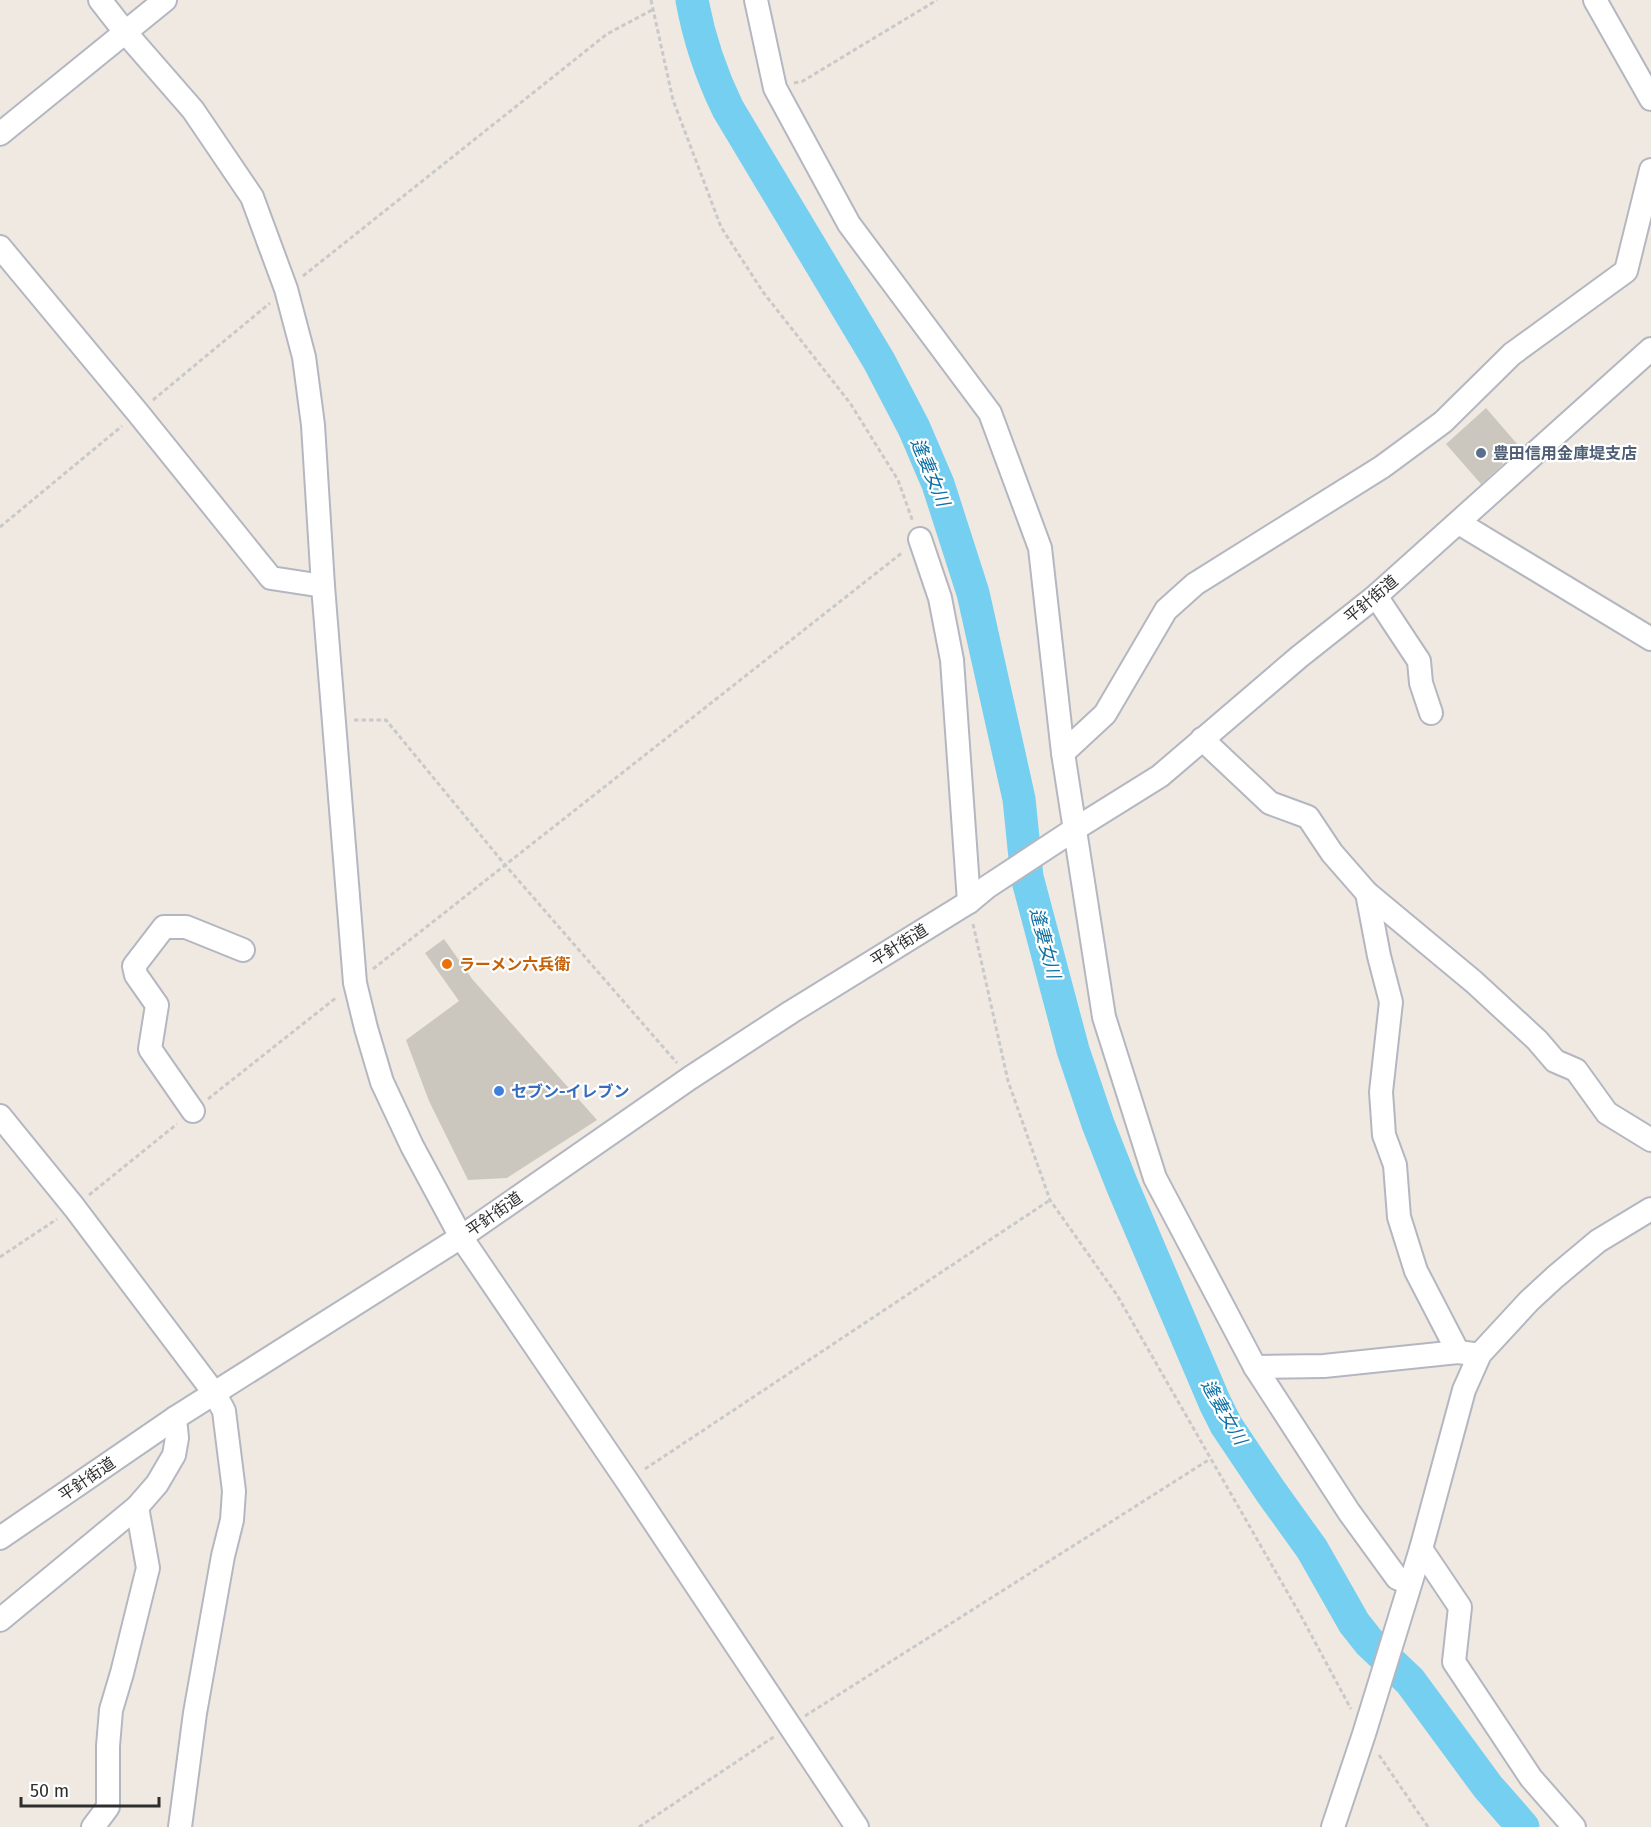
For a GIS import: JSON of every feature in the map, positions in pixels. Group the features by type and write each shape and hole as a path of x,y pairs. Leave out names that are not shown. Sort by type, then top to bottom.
{"street":[{"path":"100,0 193,110 252,197 286,289 304,357 313,425 323,586 355,983 382,1082 412,1146 461,1238 627,1481 857,1827"},
{"path":"0,134 165,0"},
{"path":"756,0 775,88 849,224 990,413 1040,548 1063,753 1104,1017 1155,1178 1255,1367 1349,1512 1397,1578 1409,1583"},
{"path":"1595,0 1651,99"},
{"path":"1063,753 1105,714 1166,610 1195,584 1382,467 1443,422 1512,354 1626,271 1651,170"},
{"path":"0,247 271,578 323,586"},
{"name":"平針街道","path":"0,1538 175,1418 461,1238 690,1078 790,1012 969,902 987,887 1160,776 1299,657 1376,596 1651,349"},
{"path":"1459,523 1651,639"},
{"path":"920,539 940,598 952,660 969,902"},
{"path":"1376,596 1419,661 1421,683 1431,713"},
{"path":"1202,739 1270,803 1308,817 1332,853 1367,893 1474,982 1537,1040 1555,1061 1576,1070 1606,1113 1651,1140"},
{"path":"1333,1827 1421,1549 1464,1390 1469,1353 1416,1271 1399,1217 1395,1166 1384,1135 1381,1092 1391,1002 1379,956 1367,893"},
{"path":"194,1111 150,1049 158,1005 136,975 134,966 164,927 186,927 243,951"},
{"path":"0,1116 74,1207 215,1394 224,1411 234,1491 232,1520 223,1556 195,1713 180,1827"},
{"path":"1255,1367 1324,1366 1469,1353 1599,1241 1651,1209"},
{"path":"0,1620 137,1507 157,1484 174,1455 177,1438 175,1418"},
{"path":"93,1827 108,1807 111,1710 148,1569 137,1507"},
{"path":"1421,1549 1460,1606 1454,1662 1532,1778 1574,1827"}],"path":[{"path":"0,1257 74,1207 920,539 898,480 850,403 763,292 721,227 673,100 651,0"},
{"path":"775,88 803,81 937,0"},
{"path":"286,289 607,34 652,10"},
{"path":"334,720 386,720 506,866 690,1078"},
{"path":"969,902 1008,1081 1050,1200 1117,1295 1300,1616 1364,1734 1428,1827"},
{"path":"627,1481 1050,1200"},
{"path":"639,1827 790,1726 1210,1459"}],"building":[{"name":"豊田信用金庫堤支店","path":"1486,408 1518,445 1501,461 1503,464 1481,484 1446,444"},
{"name":"セブン-イレブン","path":"444,939 473,980 597,1120 507,1178 468,1180 429,1101 406,1040 459,1001 425,953"}],"waterway":[{"name":"逢妻女川","path":"692,0 706,56 728,109 879,361 914,428 938,484 973,593 1019,799 1027,877 1073,1050 1122,1185 1215,1403 1226,1425 1312,1549 1354,1623 1369,1642 1410,1681 1488,1787 1523,1827"}],"place":[{"name":"豊田信用金庫堤支店","path":"1481,453"},
{"name":"ラーメン六兵衛","path":"447,964"},
{"name":"セブン-イレブン","path":"499,1091"}]}
